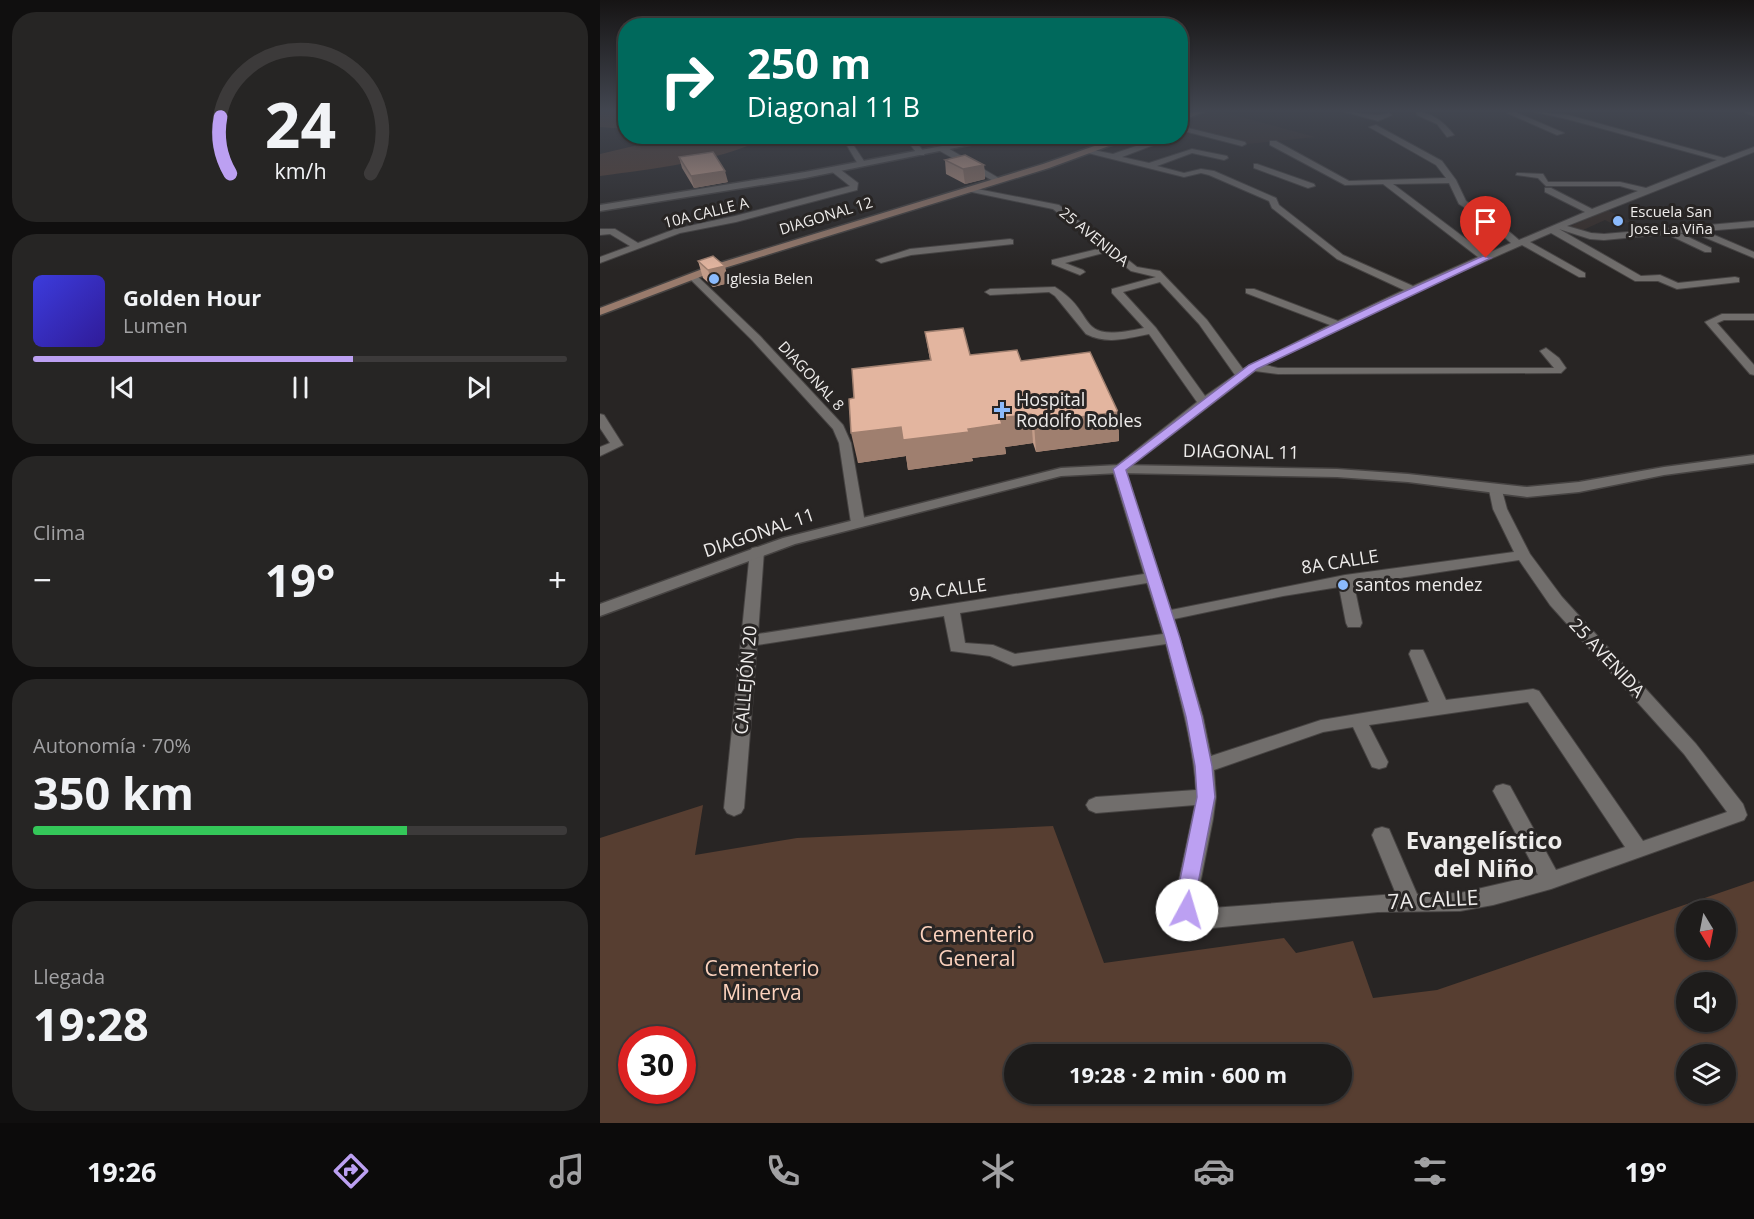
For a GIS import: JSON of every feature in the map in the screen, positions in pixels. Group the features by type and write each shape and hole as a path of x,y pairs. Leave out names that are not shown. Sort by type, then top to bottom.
{"main road":[{"name":"DIAGONAL 12","path":"600,312 692,276 782,246 1048,164"}],"street":[{"path":"600,208 860,164"},
{"path":"972,164 998,180"},
{"path":"1143,164 1184,176 1209,172 1270,199 1275,206 1341,257 1413,290"},
{"path":"1149,166 1154,164"},
{"path":"1312,164 1348,183 1452,180"},
{"path":"1439,164 1452,180 1464,204 1521,243 1582,275"},
{"path":"1096,805 1206,797 1204,766 1194,717 1172,638 1119,469 1253,367 1413,290 1591,212 1712,164"},
{"path":"1257,166 1311,186"},
{"name":"10A CALLE A","path":"600,260 678,231 736,219 854,188 855,185 834,170"},
{"path":"1520,175 1540,176 1545,184 1620,184 1644,190"},
{"path":"1301,183 1335,177"},
{"path":"1386,183 1486,258"},
{"name":"25 AVENIDA","path":"970,189 1056,207 1134,269 1156,272 1164,278"},
{"path":"1548,190 1591,212"},
{"path":"1557,228 1599,237 1754,224"},
{"path":"1557,228 1639,279 1660,278 1674,286 1735,280"},
{"path":"1695,230 1754,255"},
{"path":"605,231 637,246"},
{"path":"1670,232 1708,250"},
{"path":"881,260 910,252 1011,242"},
{"path":"1080,272 1055,262 1110,249"},
{"name":"DIAGONAL 8","path":"692,276 756,338 839,428 845,443 858,523"},
{"path":"1204,403 1152,330 1117,290 1164,278 1209,328 1242,376"},
{"path":"990,292 1051,289 1059,294 1090,332 1096,336 1106,337 1152,330"},
{"path":"1250,291 1340,325"},
{"path":"1754,317 1722,318 1710,322 1754,372"},
{"path":"1253,367 1290,371 1557,371 1560,368 1558,364 1546,351"},
{"path":"600,418 617,444 615,447 600,452"},
{"name":"DIAGONAL 11","path":"600,610 757,551 1048,475 1078,470 1365,474 1527,492 1579,488 1664,471 1754,459"},
{"name":"25 AVENIDA","path":"1496,490 1500,509 1523,555 1562,608 1690,749 1736,809 1737,814"},
{"name":"CALLEJÓN 20","path":"734,808 757,551"},
{"name":"8A CALLE","path":"1165,616 1255,596 1345,580 1523,555"},
{"name":"9A CALLE","path":"749,641 1152,579"},
{"path":"1345,580 1354,623"},
{"path":"951,609 957,647 993,651 1013,660 1172,638"},
{"path":"1417,654 1440,707"},
{"path":"1204,766 1303,731 1440,707 1533,695 1638,850"},
{"path":"1358,720 1379,762"},
{"path":"1503,791 1551,880"},
{"name":"7A CALLE","path":"1206,797 1186,899 1190,915 1195,918 1212,919 1378,903 1460,902 1493,896 1551,880 1733,818 1737,814"},
{"path":"1382,835 1410,903"}],"shaded area":[{"name":"Escuela San Jose La Viña","path":"1607,210 1631,222 1613,224 1605,220 1581,231 1569,227"}],"green space":[{"path":"600,164 676,164 663,167 600,176"},
{"name":"Cementerio General","path":"703,805 695,855 797,838 1053,826 1104,963 1284,938 1296,953 1353,941 1373,998 1437,990 1676,908 1676,960 1736,960 1736,900 1699,900 1754,881 1754,1123 600,1123 600,838"}],"building":[{"path":"684,164 721,164 725,171 691,176"},
{"path":"954,164 984,165 963,169"},
{"path":"713,256 725,266 708,270 698,261"},
{"path":"963,328 970,355 1017,350 1021,361 1090,352 1118,412 1034,423 1031,414 1000,418 1002,424 968,429 969,432 903,440 901,427 851,433 849,399 854,398 852,369 931,360 925,332"}],"place":[{"name":"Escuela San Jose La Viña","path":"1618,221"},
{"name":"Iglesia Belen","path":"714,279"},
{"name":"Hospital Rodolfo Robles","path":"1002,410"},
{"name":"santos mendez","path":"1343,585"}],"district":[{"name":"Evangelístico del Niño","path":"1484,855"}],"route":[{"path":"1187,910 1186,899 1206,797 1204,766 1194,717 1172,638 1119,469 1253,367 1291,347 1486,258"}],"park label":[{"name":"Cementerio Minerva","path":"762,981"}]}
